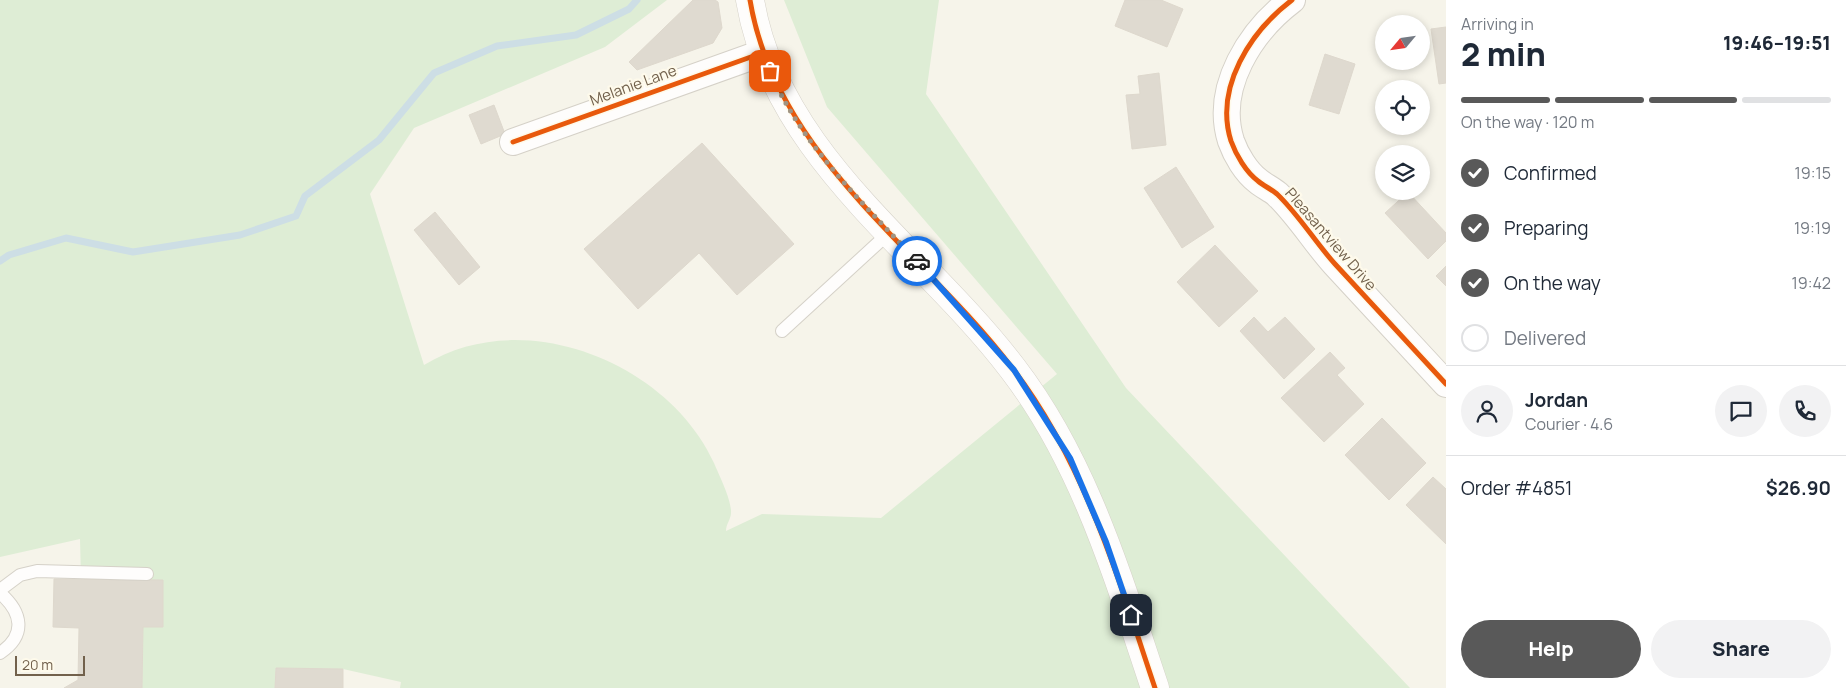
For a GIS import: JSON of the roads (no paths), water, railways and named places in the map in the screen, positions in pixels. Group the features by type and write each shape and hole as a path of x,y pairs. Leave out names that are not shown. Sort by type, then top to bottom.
{"street":[{"path":"750,0 762,53 778,89 799,125 833,169 965,313 1014,370 1070,458 1106,542 1155,688"},
{"name":"Pleasantview Drive","path":"1292,0 1279,10 1252,40 1238,65 1229,91 1228,108 1231,140 1240,162 1256,180 1276,194 1334,263 1446,384"},
{"name":"Melanie Lane","path":"513,142 762,53"}],"lane":[{"path":"782,331 890,232"},
{"path":"0,653 10,646 16,637 18,626 12,604 0,592 20,575 37,571 147,574"}],"waterway":[{"path":"0,261 9,255 66,238 133,252 240,235 296,216 305,196 379,140 434,73 497,46 576,35 629,9 637,0"}]}
